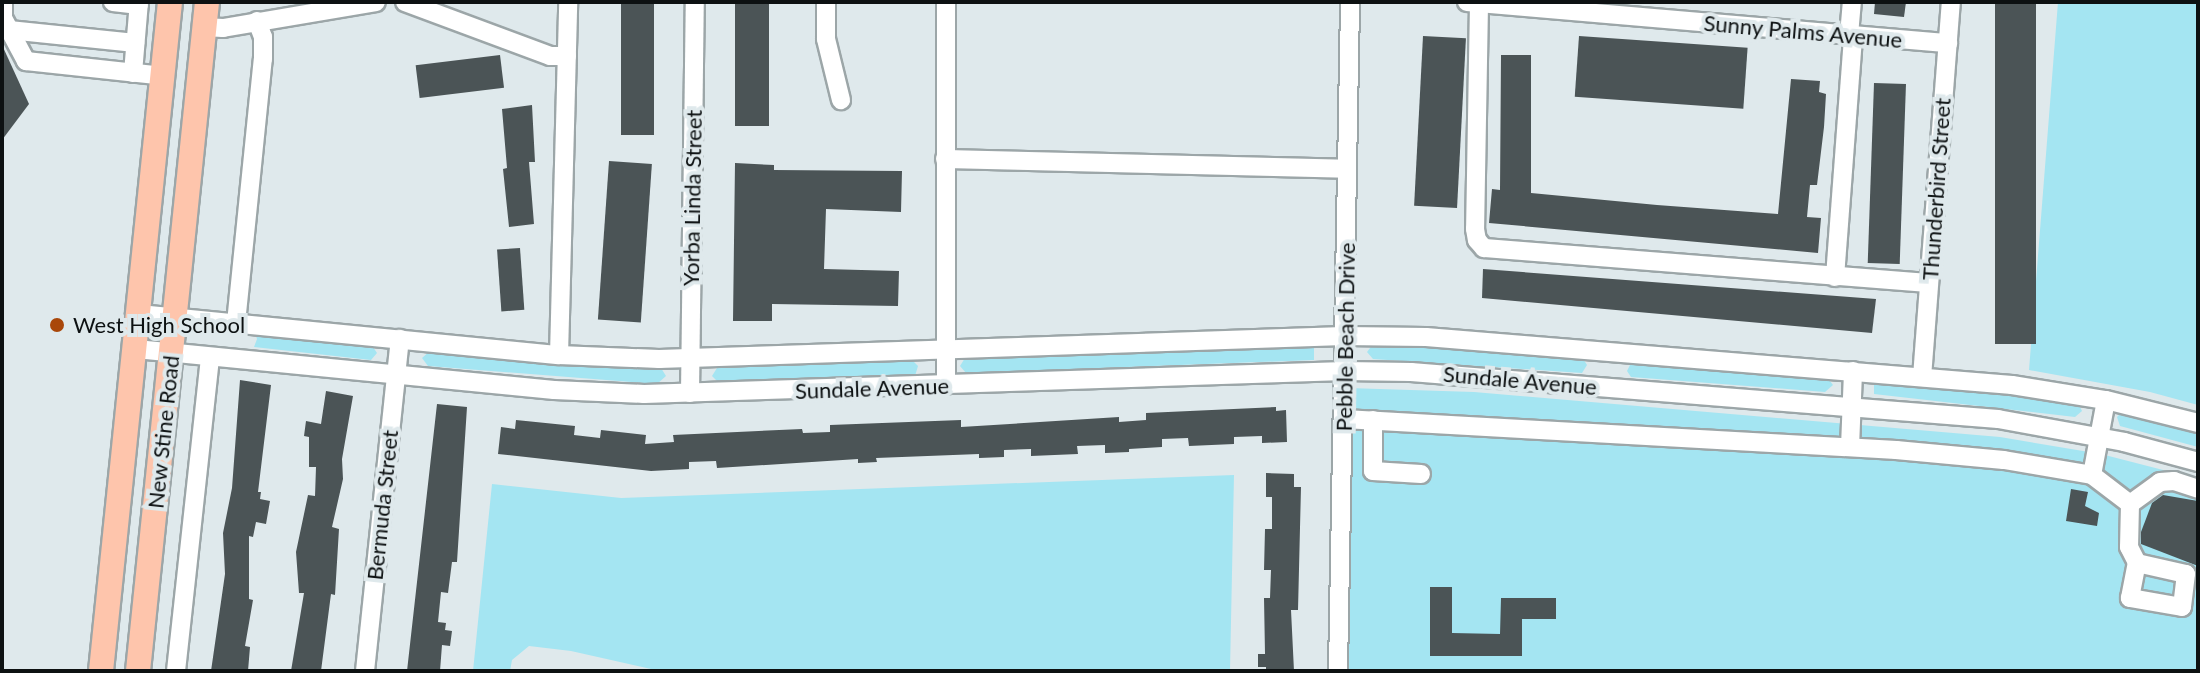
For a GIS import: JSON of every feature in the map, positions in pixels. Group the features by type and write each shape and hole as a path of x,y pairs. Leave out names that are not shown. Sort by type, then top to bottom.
{"main road":[{"name":"New Stine Road","path":"101,671 170,2"},
{"name":"New Stine Road","path":"138,671 207,2"}],"street":[{"path":"3,2 3,18 26,61 163,76"},
{"path":"113,2 139,3 133,73"},
{"path":"204,27 265,14 376,2"},
{"path":"405,2 550,56 567,56"},
{"path":"559,355 568,2"},
{"name":"Yorba Linda Street","path":"690,393 695,2"},
{"path":"826,2 826,39 841,100"},
{"path":"946,2 946,385"},
{"name":"Pebble Beach Drive","path":"1338,671 1350,2"},
{"path":"1835,277 1852,2"},
{"name":"Thunderbird Street","path":"1922,377 1951,2"},
{"path":"1477,3 1475,229 1477,240 1484,248 1929,283"},
{"name":"Sunny Palms Avenue","path":"1477,3 1948,43"},
{"path":"236,323 265,14"},
{"path":"9,30 135,43"},
{"path":"945,159 1347,169"},
{"name":"Sundale Avenue","path":"139,314 559,355 689,359 1344,336 1426,337 2012,385 2106,400 2198,423"},
{"name":"Bermuda Street","path":"365,671 400,339"},
{"name":"Sundale Avenue","path":"136,349 171,355 554,390 690,393 1345,371 1451,374 1998,419 2099,437 2198,462"},
{"name":"Sundale Avenue","path":"1611,387 1613,352"},
{"path":"176,671 210,358"},
{"path":"1850,447 1853,371"},
{"path":"2092,475 2106,400"},
{"path":"1344,419 1982,457 2092,475 2130,504"},
{"path":"1373,420 1373,471 1421,474"},
{"path":"2130,504 2160,482 2174,481 2198,489"},
{"path":"2130,504 2129,547 2137,563 2130,598 2182,607 2192,576 2137,563"}],"shaded area":[{"path":"2058,2 2198,2 2198,405 2150,392 2029,370"},
{"path":"255,333 371,344 377,353 371,360 254,347 257,339"},
{"path":"1373,344 1582,357 1587,365 1582,373 1373,359 1367,352"},
{"path":"1314,345 1314,360 966,373 960,366 965,358"},
{"path":"430,351 541,362 661,368 666,376 657,384 428,366 422,358"},
{"path":"912,360 918,366 915,376 718,382 712,376 717,368"},
{"path":"1632,361 1827,377 1833,385 1825,392 1631,377 1627,371"},
{"path":"1884,381 2077,401 2082,411 2075,417 1874,394 1874,383"},
{"path":"1348,388 1474,392 2000,437 2101,454 2198,479 2198,671 1346,671"},
{"path":"2122,412 2198,431 2198,447 2120,426 2117,417"},
{"path":"1234,475 1230,671 660,671 571,651 529,646 512,660 510,671 473,671 492,484 621,498"}],"building":[{"path":"621,2 654,2 654,135 621,135"},
{"path":"735,2 769,2 769,126 735,126"},
{"path":"1875,2 1906,2 1904,17 1874,14"},
{"path":"1995,2 2036,2 2036,344 1995,344"},
{"path":"1423,36 1466,38 1457,208 1414,206"},
{"path":"1579,36 1748,48 1743,109 1575,97"},
{"path":"2,45 29,104 2,140"},
{"path":"500,55 504,88 420,98 416,65"},
{"path":"1501,55 1531,55 1531,193 1657,205 1778,214 1791,79 1820,81 1819,92 1826,94 1824,127 1817,185 1810,185 1807,217 1821,218 1818,253 1489,223 1492,189 1500,190"},
{"path":"1874,83 1906,84 1900,264 1868,263"},
{"path":"532,105 535,162 529,162 534,224 509,227 503,169 507,168 502,109"},
{"path":"609,161 652,164 641,323 598,320"},
{"path":"735,163 774,165 774,170 902,171 901,212 826,209 824,269 899,271 898,306 772,304 772,321 733,321"},
{"path":"520,248 524,310 501,311 497,250"},
{"path":"1483,269 1876,299 1872,333 1482,298"},
{"path":"240,380 271,385 258,492 261,492 260,499 270,501 266,524 256,522 253,537 249,536 249,599 253,600 245,646 250,647 248,671 211,671 225,574 223,533 232,488"},
{"path":"326,391 353,396 342,459 343,479 332,527 339,529 335,595 331,594 321,671 291,671 304,593 299,593 296,552 308,495 315,496 316,467 309,467 309,437 304,436 306,421 321,424"},
{"path":"437,404 467,407 457,562 452,562 448,593 441,592 438,622 446,623 445,630 452,631 450,646 442,645 440,671 407,671"},
{"path":"1276,407 1276,411 1286,410 1287,442 1262,443 1262,436 1234,437 1234,444 1189,446 1188,438 1162,439 1162,447 1129,449 1129,452 1105,453 1105,445 1077,446 1078,454 1031,456 1031,449 1004,450 1004,457 979,458 979,454 876,458 877,462 858,463 858,459 717,468 716,461 689,462 689,469 651,471 498,454 501,427 515,429 516,420 575,426 574,435 600,438 601,430 646,435 645,444 674,442 673,435 802,429 803,433 830,432 830,425 961,420 961,427 1119,417 1119,422 1146,420 1146,413"},
{"path":"1266,473 1294,474 1294,487 1301,487 1298,610 1291,610 1294,671 1266,671 1266,667 1258,667 1258,654 1265,654 1264,598 1270,598 1271,570 1264,570 1265,529 1272,529 1272,497 1266,497"},
{"path":"2071,489 2088,492 2085,506 2099,513 2097,526 2066,521"},
{"path":"2163,495 2198,501 2198,566 2141,544 2141,532 2152,503"},
{"path":"1430,587 1452,587 1452,633 1500,634 1501,598 1556,598 1556,619 1522,619 1522,656 1430,656"}],"place":[{"name":"West High School","path":"57,325"}]}
